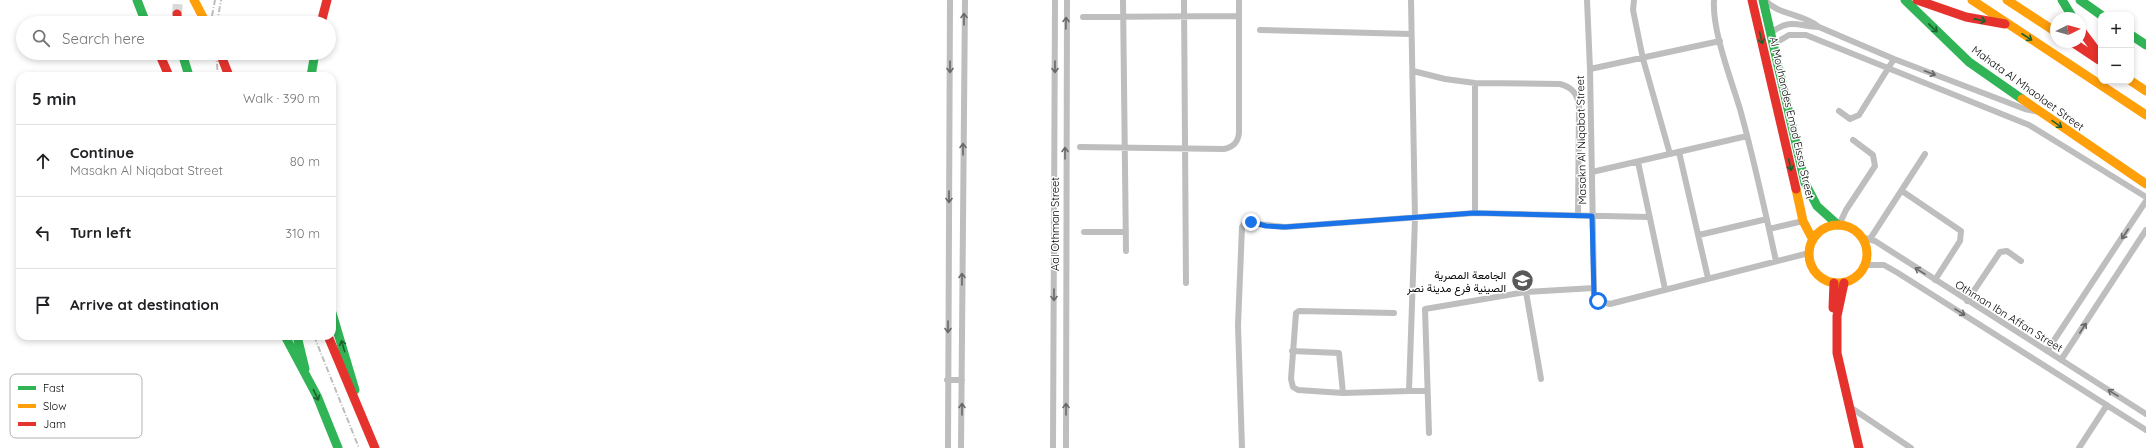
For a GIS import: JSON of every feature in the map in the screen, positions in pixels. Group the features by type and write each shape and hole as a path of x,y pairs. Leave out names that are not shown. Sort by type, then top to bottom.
{"main road":[{"path":"137,0 143,16"},
{"path":"194,0 202,16"},
{"path":"323,16 327,0"},
{"name":"Al Mouhandes Emad Eissa Street","path":"1752,0 1804,221 1813,240"},
{"name":"Al Mouhandes Emad Eissa Street","path":"1764,0 1805,183 1817,206 1839,225"},
{"name":"Mahata Al Mhaolaet Street","path":"1905,0 1969,62 2146,184"},
{"path":"1917,0 1966,17 2008,24"},
{"path":"1972,0 2146,114"},
{"path":"2007,0 2050,28"},
{"path":"2062,0 2069,12"},
{"path":"2080,0 2098,13"},
{"path":"2086,37 2098,53"},
{"path":"2134,37 2146,45"},
{"path":"2081,48 2098,59"},
{"path":"162,60 167,72"},
{"path":"184,60 188,72"},
{"path":"223,60 228,72"},
{"path":"312,72 314,60"},
{"path":"2134,83 2146,91"},
{"path":"1839,225 1849,228 1866,238 1865,265 1859,275 1844,283 1834,283 1821,278 1810,263 1809,253 1813,240 1826,228 1839,225"},
{"path":"1834,283 1831,326 1832,353 1836,378 1854,448"},
{"path":"1844,283 1837,316 1837,353 1859,448"},
{"path":"336,327 360,411"},
{"path":"287,340 307,376 338,448"},
{"path":"298,340 307,376"},
{"path":"330,340 375,448"}],"street":[{"path":"948,448 950,0"},
{"path":"961,448 965,0"},
{"name":"Aal Othman Street","path":"1053,448 1055,0"},
{"name":"Aal Othman Street","path":"1066,448 1067,0"},
{"path":"1123,0 1126,251"},
{"path":"1184,0 1186,283"},
{"path":"1080,147 1224,149 1234,146 1239,138 1239,0"},
{"path":"1409,391 1415,218 1413,71 1410,34 1411,0"},
{"name":"Masakn Al Niqabat Street","path":"1587,0 1590,69 1594,288"},
{"path":"1634,0 1633,10 1643,59 1670,154"},
{"path":"1714,0 1714,12 1720,41 1747,136 1776,261"},
{"path":"1764,0 1771,6 1810,21 1819,27 1894,59 2025,109 2040,112"},
{"path":"1083,17 1239,16"},
{"path":"1771,33 1781,26 1790,24 1819,27"},
{"path":"1260,30 1410,34"},
{"path":"1774,44 1789,35 1806,35 2036,128 2146,197"},
{"path":"1590,69 1643,59 1720,41"},
{"path":"1839,111 1850,119 1857,118 1894,59"},
{"path":"1413,71 1446,79 1475,83 1560,84 1566,86 1576,94 1579,107 1578,216"},
{"path":"1474,213 1475,83"},
{"path":"1592,172 1747,136"},
{"path":"1839,225 1846,210 1875,166 1873,155 1852,140"},
{"path":"1679,152 1708,278"},
{"path":"1866,238 1902,191 1925,154"},
{"path":"1638,162 1665,289"},
{"path":"1902,191 1961,232 1960,241 1935,280"},
{"path":"2047,351 2146,201"},
{"path":"1242,448 1238,318 1239,273 1243,225 1248,222 1266,226 1285,227 1474,213 1649,217"},
{"path":"1699,235 1767,219"},
{"path":"1769,229 1804,221"},
{"path":"2061,360 2146,230"},
{"path":"1084,232 1126,232"},
{"name":"Othman Ibn Affan Street","path":"1866,238 2146,414"},
{"path":"1967,301 2000,252 2005,251 2022,261"},
{"path":"1429,433 1425,309 1526,292 1594,288 1596,298 1606,304 1809,253"},
{"name":"Othman Ibn Affan Street","path":"1865,265 1878,264 1889,267 2146,430"},
{"path":"1526,292 1541,379"},
{"path":"1394,313 1299,311 1294,317 1291,380 1293,387 1298,390 1343,393 1427,391"},
{"path":"1292,351 1339,353 1343,393"},
{"path":"948,380 962,380"},
{"path":"2078,448 2107,404"},
{"path":"1850,407 1911,448"}],"tunnel":[{"path":"177,14 178,0"}],"railway":[{"path":"212,16 215,0"},
{"path":"218,16 221,0"},
{"path":"217,60 218,72"},
{"path":"316,340 359,448"}],"traffic: fast":[{"path":"137,0 143,16"},
{"path":"1763,0 1805,183 1817,206 1838,225"},
{"path":"1905,0 1969,62 2022,99"},
{"path":"2062,0 2069,12"},
{"path":"2080,0 2098,13"},
{"path":"2134,37 2146,45"},
{"path":"184,60 188,72"},
{"path":"312,72 314,60"},
{"path":"336,326 355,390"},
{"path":"287,340 317,396 338,448"},
{"path":"298,340 305,369"}],"traffic: slow":[{"path":"194,0 202,16"},
{"path":"1972,0 2146,115"},
{"path":"2007,0 2050,28"},
{"path":"2134,83 2146,91"},
{"path":"2022,99 2146,184"},
{"path":"1796,189 1803,221 1813,240"},
{"path":"1838,225 1849,227 1862,238 1865,243 1867,254 1865,265 1854,278 1849,281 1838,283 1827,281 1814,270 1811,265 1809,254 1811,243 1822,230 1827,227 1838,225"}],"traffic: jam":[{"path":"323,16 327,0"},
{"path":"1752,0 1796,189"},
{"path":"1917,0 1966,17 2005,24"},
{"path":"2086,37 2098,53"},
{"path":"2081,48 2098,59"},
{"path":"162,60 167,72"},
{"path":"223,60 227,72"},
{"path":"1833,308 1834,283"},
{"path":"1844,283 1837,316 1837,353 1859,448"},
{"path":"330,340 375,448"}],"place":[{"name":"الجامعة المصرية الصينية فرع مدينة نصر","path":"1522,281"}],"route":[{"path":"1251,222 1266,226 1285,227 1474,213 1592,216 1594,294 1598,301"}]}
